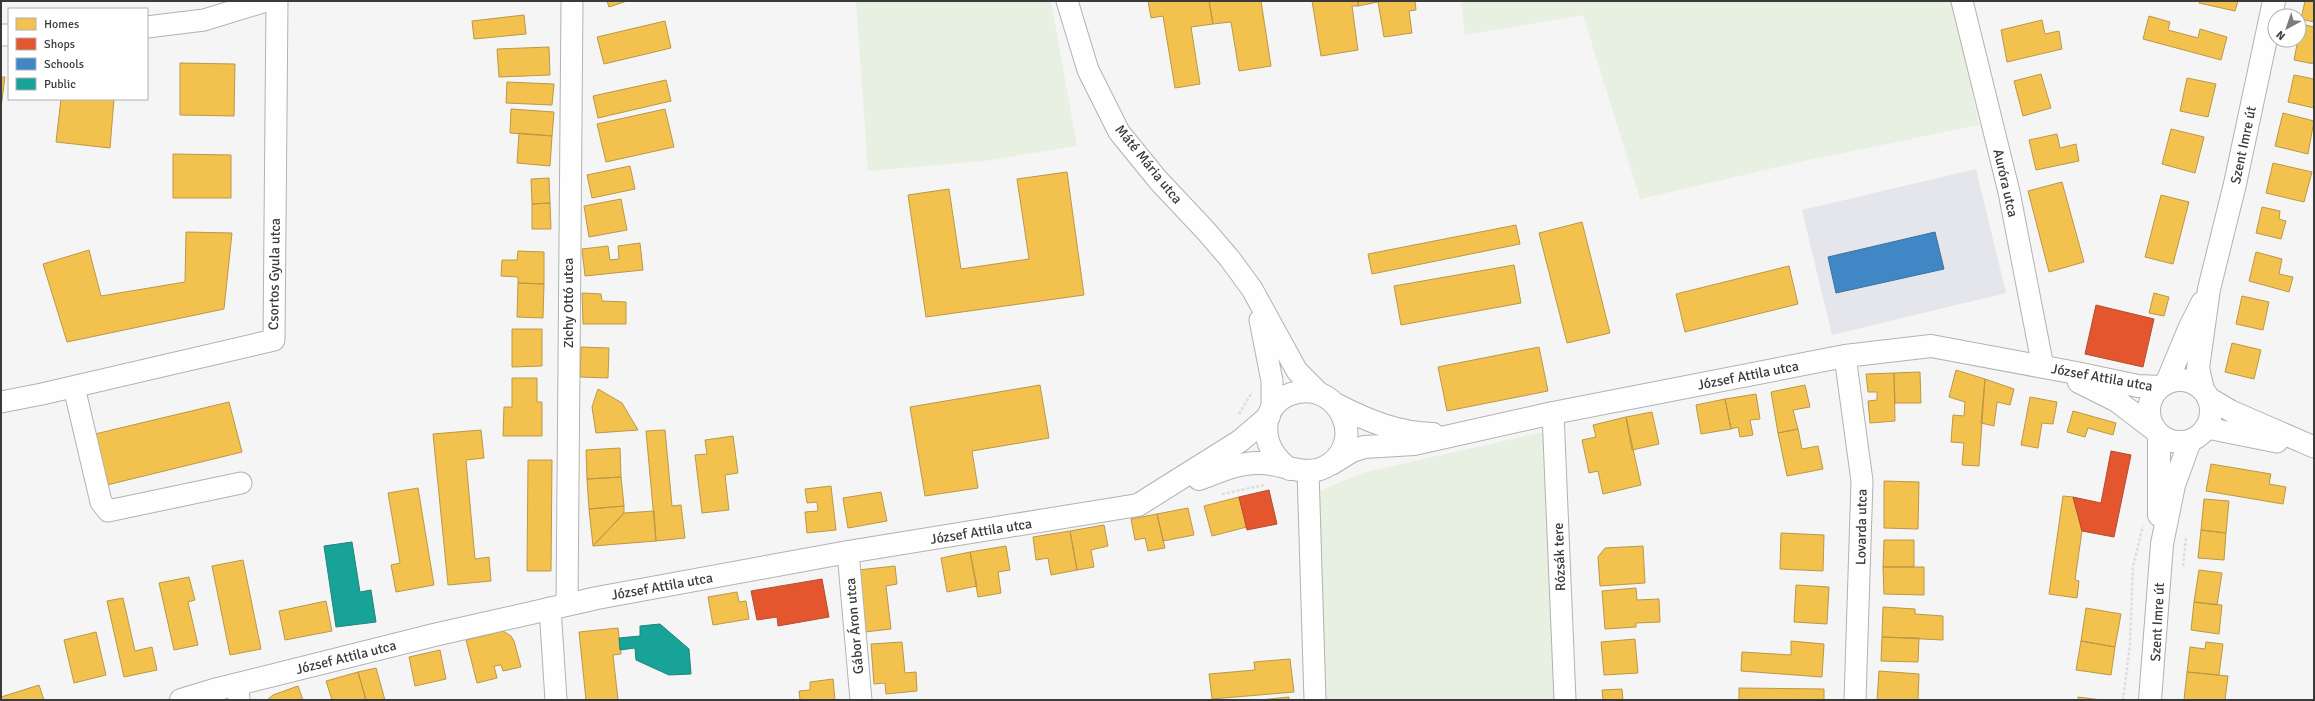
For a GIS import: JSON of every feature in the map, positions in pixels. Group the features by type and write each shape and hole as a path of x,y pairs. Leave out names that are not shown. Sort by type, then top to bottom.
{"street":[{"path":"148,26 204,20 266,1"},
{"name":"Csortos Gyula utca","path":"1,402 74,387 274,340 277,1"},
{"name":"Zichy Ottó utca","path":"556,700 572,1"},
{"name":"Máté Mária utca","path":"1067,1 1088,70 1119,132 1158,180 1206,231 1252,289 1297,372 1319,393"},
{"name":"Auróra utca","path":"1962,1 2010,192 2043,367"},
{"name":"Szent Imre út","path":"2206,394 2198,368 2209,289 2235,184 2274,1"},
{"name":"Máté Mária utca","path":"1252,289 1263,328 1272,381 1271,412"},
{"name":"Szent Imre út","path":"2164,385 2209,289"},
{"name":"József Attila utca","path":"1454,434 1552,413 1845,356 1931,346 2138,386 2164,385"},
{"name":"Lovarda utca","path":"1845,356 1862,481 1855,700"},
{"name":"József Attila utca","path":"2043,367 2117,401 2157,432"},
{"path":"2206,394 2211,416 2207,428 2190,441 2176,443 2157,432 2149,412 2152,398 2164,385 2186,380 2231,411 2314,446"},
{"path":"74,387 101,502 108,511 241,483"},
{"name":"József Attila utca","path":"181,700 239,692 558,606 848,552 1138,506 1240,441 1271,412 1281,399 1293,393 1306,391 1319,393"},
{"path":"1319,393 1337,405 1364,419 1389,428 1417,433 1454,434"},
{"path":"1331,464 1345,444 1347,431 1343,414 1337,405"},
{"path":"1271,412 1266,434 1268,445 1281,463 1299,470 1322,469 1352,450 1364,447 1414,444 1454,434"},
{"name":"Rózsák tere","path":"1552,413 1565,700"},
{"path":"2207,428 2314,450"},
{"name":"Szent Imre út","path":"2157,432 2158,506 2162,544"},
{"name":"Szent Imre út","path":"2150,700 2162,544 2174,485 2190,441"},
{"name":"József Attila utca","path":"1148,500 1233,467 1260,462 1299,470"},
{"path":"1299,470 1315,700"},
{"name":"Gábor Áron utca","path":"848,552 861,700"}],"path":[{"path":"1236,419 1251,393 1262,381 1272,381"},
{"path":"2123,700 2130,644 2133,566 2143,522"},
{"path":"2182,568 2187,529"}],"shaded area":[{"path":"1976,169 2006,293 1832,335 1802,210"}],"green space":[{"path":"856,1 1051,1 1077,146 984,161 868,171"},
{"path":"1461,1 1952,1 1979,125 1804,161 1640,199 1583,15 1465,35"},
{"path":"1543,432 1556,700 1323,700 1317,492 1362,473"}],"building: Homes":[{"path":"607,1 627,1 609,7"},
{"path":"1148,1 1209,1 1213,24 1191,27 1200,84 1175,88 1163,16 1151,18"},
{"path":"1209,1 1261,1 1271,66 1239,71 1231,22 1213,24"},
{"path":"1312,1 1358,1 1358,6 1352,6 1358,50 1321,56"},
{"path":"1358,1 1415,1 1416,10 1409,11 1412,33 1384,37 1378,2 1358,6"},
{"path":"2200,1 2238,1 2235,11 2199,3"},
{"path":"2305,1 2314,1 2314,22 2307,20 2307,8 2303,8"},
{"path":"524,15 526,34 474,39 472,21"},
{"path":"2149,16 2170,22 2168,30 2198,38 2200,29 2227,37 2221,60 2143,39"},
{"path":"2042,20 2045,34 2059,31 2062,49 2007,62 2001,30"},
{"path":"665,21 671,48 604,64 597,37"},
{"path":"2307,25 2314,27 2314,64 2294,60 2296,48 2307,48"},
{"path":"549,47 550,75 499,77 497,49"},
{"path":"180,63 235,64 234,116 180,115"},
{"path":"2041,74 2051,108 2023,116 2014,81"},
{"path":"2294,75 2314,79 2314,108 2288,102"},
{"path":"1,77 5,77 1,108"},
{"path":"2187,78 2216,84 2208,117 2180,111"},
{"path":"666,80 671,101 598,118 593,96"},
{"path":"507,82 554,84 552,105 506,103"},
{"path":"61,100 114,100 110,148 56,142"},
{"path":"511,109 554,112 552,136 510,133"},
{"path":"665,109 674,147 606,162 597,124"},
{"path":"2283,113 2314,121 2308,154 2275,146"},
{"path":"2171,129 2204,137 2195,173 2162,164"},
{"path":"519,133 552,136 550,166 517,163"},
{"path":"2057,134 2060,148 2076,144 2079,161 2036,170 2029,140"},
{"path":"173,154 231,155 231,198 173,198"},
{"path":"2273,163 2312,172 2304,202 2266,193"},
{"path":"630,166 635,189 592,198 587,175"},
{"path":"1067,172 1084,295 926,317 908,195 949,189 961,269 1029,259 1017,179"},
{"path":"549,178 550,203 532,204 531,179"},
{"path":"2062,182 2084,262 2049,272 2028,191"},
{"path":"2161,195 2189,202 2173,264 2145,257"},
{"path":"621,199 627,230 589,237 584,206"},
{"path":"550,203 551,229 532,229 532,204"},
{"path":"2262,207 2280,211 2279,219 2286,221 2281,239 2256,233"},
{"path":"1582,222 1610,333 1567,343 1539,233"},
{"path":"1516,225 1520,244 1372,274 1368,254"},
{"path":"186,232 232,233 224,309 67,342 43,264 89,250 101,296 185,282"},
{"path":"640,243 643,270 585,276 582,249 608,246 610,260 619,259 618,246"},
{"path":"518,251 544,252 544,284 518,283 518,277 501,276 502,260 517,260"},
{"path":"2256,252 2282,259 2279,274 2293,277 2289,292 2249,281"},
{"path":"1514,265 1521,303 1401,325 1394,286"},
{"path":"1789,266 1798,304 1685,332 1676,294"},
{"path":"518,283 544,284 543,318 517,317"},
{"path":"582,293 601,294 602,301 626,302 626,324 583,324"},
{"path":"2154,293 2169,297 2164,316 2149,313"},
{"path":"2242,296 2269,302 2263,330 2236,324"},
{"path":"512,329 542,329 542,366 512,367"},
{"path":"2232,343 2261,350 2254,379 2225,372"},
{"path":"581,347 609,348 608,378 580,377"},
{"path":"1539,347 1548,391 1447,411 1438,367"},
{"path":"1956,370 1985,379 1979,466 1962,465 1964,443 1951,442 1953,415 1964,416 1965,402 1949,397"},
{"path":"1920,372 1921,403 1895,403 1894,373"},
{"path":"1894,373 1895,421 1870,423 1868,401 1877,400 1877,392 1868,392 1866,374"},
{"path":"512,378 537,378 537,402 542,402 542,436 503,436 504,407 512,407"},
{"path":"1985,379 2014,389 2010,405 1997,402 1994,426 1981,423"},
{"path":"1040,385 1049,438 972,451 978,488 925,496 910,407"},
{"path":"1805,385 1810,407 1793,410 1798,429 1778,433 1771,392"},
{"path":"598,389 622,403 638,430 596,433 592,407"},
{"path":"1756,394 1760,419 1750,420 1753,435 1740,437 1738,427 1731,429 1725,399"},
{"path":"2030,397 2057,402 2053,424 2042,423 2038,448 2021,445"},
{"path":"1725,399 1731,429 1701,434 1696,405"},
{"path":"229,402 242,452 107,485 95,434"},
{"path":"2073,411 2116,423 2113,435 2088,428 2085,437 2067,432"},
{"path":"1652,412 1659,444 1632,450 1626,417"},
{"path":"1626,417 1641,485 1603,494 1598,471 1589,473 1582,440 1596,437 1593,425"},
{"path":"1798,429 1802,449 1818,446 1823,469 1787,476 1778,433"},
{"path":"481,430 484,458 466,460 475,559 489,557 491,581 448,585 433,434"},
{"path":"665,430 672,506 681,505 685,538 656,541 646,431"},
{"path":"733,436 738,473 725,475 729,510 702,513 695,455 707,454 705,440"},
{"path":"620,448 621,477 587,479 586,450"},
{"path":"528,460 552,460 551,571 527,571"},
{"path":"2211,464 2271,474 2269,484 2286,487 2283,504 2206,491"},
{"path":"621,477 624,506 589,509 587,479"},
{"path":"1884,481 1919,482 1918,529 1884,528"},
{"path":"831,486 836,530 807,533 805,512 818,511 817,502 807,503 805,489"},
{"path":"418,488 434,585 396,592 391,565 400,563 388,493"},
{"path":"881,492 887,521 848,528 843,498"},
{"path":"2063,496 2073,497 2082,531 2075,580 2079,581 2077,598 2049,594"},
{"path":"1239,497 1247,527 1212,536 1204,506"},
{"path":"2204,499 2229,501 2226,533 2201,530"},
{"path":"624,506 624,513 593,546 589,509"},
{"path":"1188,508 1194,535 1163,541 1157,514"},
{"path":"654,511 656,541 593,546 624,513"},
{"path":"1157,514 1165,548 1148,551 1145,538 1135,540 1131,519"},
{"path":"1104,525 1108,546 1091,550 1094,567 1077,570 1070,531"},
{"path":"2201,530 2226,533 2224,560 2198,558"},
{"path":"1070,531 1077,570 1051,575 1048,558 1036,560 1033,537"},
{"path":"1781,533 1824,535 1823,571 1780,569"},
{"path":"1884,540 1914,540 1914,567 1883,567"},
{"path":"1006,546 1010,570 998,572 1001,593 978,597 970,552"},
{"path":"1643,546 1645,583 1600,586 1598,557 1605,548"},
{"path":"970,552 977,586 947,592 941,558"},
{"path":"243,560 261,649 230,655 212,566"},
{"path":"895,566 897,584 886,586 891,629 865,632 858,570"},
{"path":"1883,567 1924,567 1924,595 1884,594"},
{"path":"2199,570 2222,573 2217,605 2194,602"},
{"path":"189,577 195,600 188,602 198,645 174,650 159,583"},
{"path":"1796,585 1829,587 1827,624 1794,622"},
{"path":"1636,588 1637,600 1659,599 1660,622 1636,623 1636,627 1605,629 1602,591"},
{"path":"737,592 739,602 746,601 749,619 713,625 708,597"},
{"path":"123,598 135,651 152,647 157,670 124,677 107,601"},
{"path":"326,601 332,631 285,640 279,611"},
{"path":"2194,602 2222,605 2219,634 2191,630"},
{"path":"1883,607 1915,609 1915,614 1943,616 1943,640 1882,637"},
{"path":"2086,608 2121,614 2115,647 2081,641"},
{"path":"618,628 621,654 613,655 618,700 586,700 579,632"},
{"path":"503,631 511,636 514,641 521,667 503,671 501,665 494,666 497,678 477,683 466,640"},
{"path":"96,632 106,675 74,683 64,640"},
{"path":"1882,637 1919,638 1918,662 1881,661"},
{"path":"1635,639 1638,673 1604,675 1601,642"},
{"path":"1791,641 1824,644 1822,677 1741,671 1742,652 1791,655"},
{"path":"2081,641 2115,647 2111,675 2076,670"},
{"path":"902,642 905,673 916,672 917,691 886,694 885,683 874,684 871,644"},
{"path":"2206,642 2223,644 2219,675 2187,672 2190,647 2205,649"},
{"path":"440,650 446,679 415,686 409,657"},
{"path":"1290,659 1294,692 1212,699 1209,674 1255,670 1254,662"},
{"path":"376,668 385,700 366,700 358,672"},
{"path":"1879,671 1919,674 1918,700 1877,700"},
{"path":"358,672 366,700 332,700 326,681"},
{"path":"2187,672 2228,676 2225,700 2184,700"},
{"path":"833,679 835,700 800,700 799,691 810,690 810,682"},
{"path":"39,685 44,700 1,700 1,697"},
{"path":"298,686 303,700 267,700 273,695"},
{"path":"1739,688 1824,689 1824,700 1739,700"},
{"path":"1622,689 1623,700 1603,700 1602,690"},
{"path":"1289,697 1289,700 1260,700"},
{"path":"2078,697 2102,700 2078,700"}],"building: Shops":[{"path":"2096,305 2154,319 2143,367 2085,354"},
{"path":"2111,451 2131,455 2114,537 2082,531 2073,497 2101,503"},
{"path":"1269,490 1277,524 1247,530 1239,497"},
{"path":"822,579 829,617 778,626 777,617 757,620 751,591"}],"building: Schools":[{"path":"1935,232 1944,269 1836,293 1828,257"}],"building: Public":[{"path":"352,542 360,592 371,590 376,622 336,627 324,546"},
{"path":"660,624 689,649 691,674 669,675 636,660 635,648 620,650 619,638 640,636 640,626"}]}
